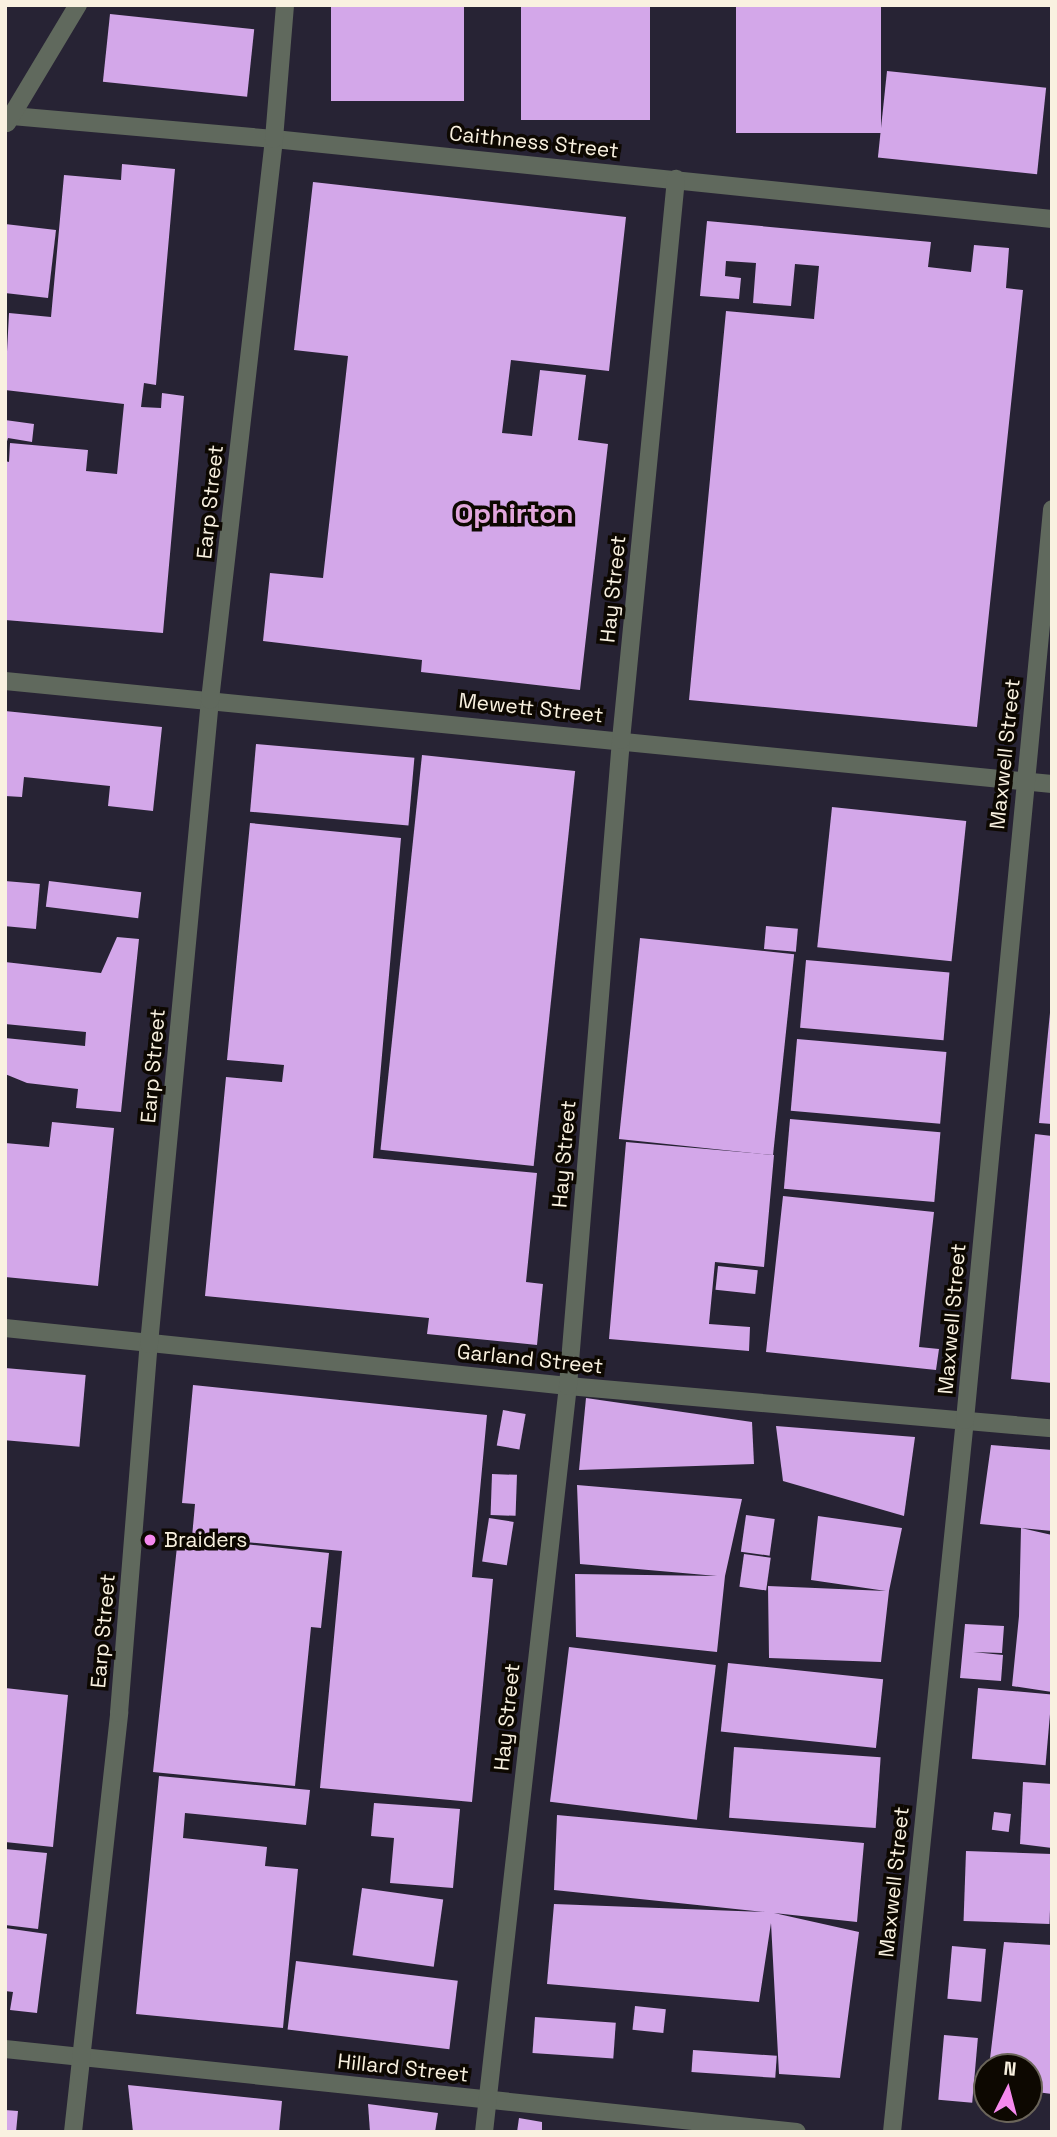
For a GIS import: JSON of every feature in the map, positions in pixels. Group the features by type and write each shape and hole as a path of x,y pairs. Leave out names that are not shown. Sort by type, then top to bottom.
{"street":[{"path":"8,121 78,5"},
{"name":"Earp Street","path":"73,2132 79,2057 119,1713 149,1344 210,700 274,139 285,5"},
{"name":"Caithness Street","path":"8,121 274,139 1052,219"},
{"name":"Hay Street","path":"484,2132 568,1386 621,740 676,179"},
{"name":"Maxwell Street","path":"892,2132 965,1420 1052,509"},
{"name":"Mewett Street","path":"5,681 1052,784"},
{"name":"Garland Street","path":"5,1328 568,1386 1052,1428"},
{"name":"Hillard Street","path":"5,2049 797,2132"}],"shaded area":[{"path":"5,5 1052,5 1052,2132 5,2132"}],"building":[{"path":"331,5 464,5 464,101 331,101"},
{"path":"521,5 650,5 650,120 521,120"},
{"path":"736,5 881,5 881,133 736,133"},
{"path":"110,14 254,29 247,97 103,82"},
{"path":"887,71 1046,88 1037,174 878,158"},
{"path":"122,164 175,169 156,385 144,383 141,407 161,408 162,393 184,396 163,633 5,620 5,461 9,462 10,443 88,450 86,471 117,474 124,404 5,390 9,313 51,317 64,175 121,180"},
{"path":"313,182 626,217 609,371 511,360 502,433 532,436 540,370 586,375 578,440 608,444 580,690 421,672 422,660 263,641 270,573 323,578 348,356 294,350"},
{"path":"707,221 931,242 928,267 971,272 974,245 1009,248 1006,288 1023,290 977,727 689,700 726,311 814,319 819,266 795,264 791,306 753,303 756,263 726,261 725,276 741,278 739,299 700,296"},
{"path":"5,224 56,230 48,298 5,293"},
{"path":"5,420 34,424 32,442 8,438 5,448"},
{"path":"5,711 162,727 153,811 108,806 110,786 24,777 22,797 5,796"},
{"path":"256,744 414,758 408,826 250,812"},
{"path":"422,755 575,771 534,1166 381,1150"},
{"path":"832,807 966,821 952,961 817,947"},
{"path":"250,823 401,838 373,1158 537,1173 526,1282 543,1284 537,1345 427,1334 429,1318 205,1296 226,1077 282,1082 284,1065 227,1060"},
{"path":"5,881 40,884 36,929 5,926"},
{"path":"49,881 141,892 138,918 46,907"},
{"path":"766,926 798,929 796,952 764,949"},
{"path":"117,937 139,939 121,1112 76,1108 78,1089 27,1083 5,1074 5,1038 85,1046 86,1032 5,1024 5,962 101,973"},
{"path":"640,938 794,954 773,1155 619,1139"},
{"path":"806,960 949,973 944,1040 800,1028"},
{"path":"1052,1013 1052,1124 1039,1123"},
{"path":"797,1039 946,1052 940,1124 791,1111"},
{"path":"790,1119 940,1132 934,1202 784,1189"},
{"path":"52,1122 114,1128 98,1286 5,1277 5,1143 49,1147"},
{"path":"1035,1134 1052,1136 1052,1383 1011,1379"},
{"path":"626,1142 774,1155 764,1267 715,1262 709,1324 750,1327 749,1351 609,1339"},
{"path":"783,1196 934,1212 919,1347 939,1349 936,1370 766,1352"},
{"path":"718,1266 758,1270 755,1294 715,1290"},
{"path":"5,1368 86,1375 79,1447 5,1440"},
{"path":"193,1385 487,1415 472,1577 493,1579 472,1802 320,1788 342,1551 192,1537 195,1504 182,1503"},
{"path":"586,1398 752,1422 754,1464 579,1470"},
{"path":"503,1410 526,1414 519,1449 497,1445"},
{"path":"776,1426 915,1437 904,1516 783,1481"},
{"path":"991,1445 1052,1450 1052,1531 980,1524"},
{"path":"492,1474 517,1475 516,1516 491,1515"},
{"path":"577,1485 742,1499 725,1576 717,1652 576,1637 575,1574 717,1576 580,1564"},
{"path":"746,1515 775,1519 770,1556 741,1552"},
{"path":"818,1516 902,1528 889,1591 881,1662 769,1658 768,1586 886,1591 811,1580"},
{"path":"489,1518 514,1522 507,1565 482,1561"},
{"path":"1021,1528 1052,1535 1052,1692 1012,1686 1019,1616"},
{"path":"178,1537 329,1553 321,1628 311,1627 295,1786 153,1772"},
{"path":"744,1554 771,1558 766,1590 739,1587"},
{"path":"965,1624 1004,1626 1002,1653 973,1652 1003,1655 1001,1681 960,1678"},
{"path":"569,1647 716,1665 697,1820 550,1802"},
{"path":"728,1663 883,1679 876,1748 721,1732"},
{"path":"5,1688 68,1695 53,1847 5,1842"},
{"path":"978,1688 1052,1694 1046,1765 972,1759"},
{"path":"734,1747 881,1757 876,1828 729,1818"},
{"path":"159,1776 310,1790 306,1825 185,1813 183,1838 267,1847 265,1866 298,1869 283,2028 136,2014"},
{"path":"1023,1782 1052,1784 1052,1848 1020,1844"},
{"path":"374,1803 460,1809 453,1888 390,1883 394,1838 371,1836"},
{"path":"994,1812 1011,1814 1009,1832 992,1830"},
{"path":"557,1815 864,1843 857,1922 774,1913 859,1932 840,2078 779,2074 771,1923 759,2002 547,1984 554,1904 765,1912 554,1890"},
{"path":"5,1849 47,1853 38,1929 5,1925"},
{"path":"966,1851 1052,1854 1050,1924 964,1921"},
{"path":"362,1888 443,1899 434,1967 353,1955"},
{"path":"5,1928 47,1934 37,2013 10,2010 13,1992 5,1991"},
{"path":"1004,1942 1052,1945 1052,2094 1043,2093 1043,2053 991,2053"},
{"path":"952,1946 986,1949 981,2002 947,1999"},
{"path":"296,1961 458,1981 449,2049 288,2029"},
{"path":"635,2006 666,2009 663,2033 632,2030"},
{"path":"535,2017 616,2023 613,2059 532,2053"},
{"path":"944,2035 978,2038 977,2053 973,2053 972,2103 938,2100"},
{"path":"693,2050 777,2056 775,2078 691,2072"},
{"path":"128,2085 282,2101 279,2132 133,2132"},
{"path":"368,2104 438,2113 435,2132 370,2132"},
{"path":"5,2110 18,2111 16,2132 5,2132"},
{"path":"519,2118 542,2122 542,2132 517,2132"}],"place":[{"name":"Braiders","path":"150,1540"}],"district":[{"name":"Ophirton","path":"514,513"}]}
